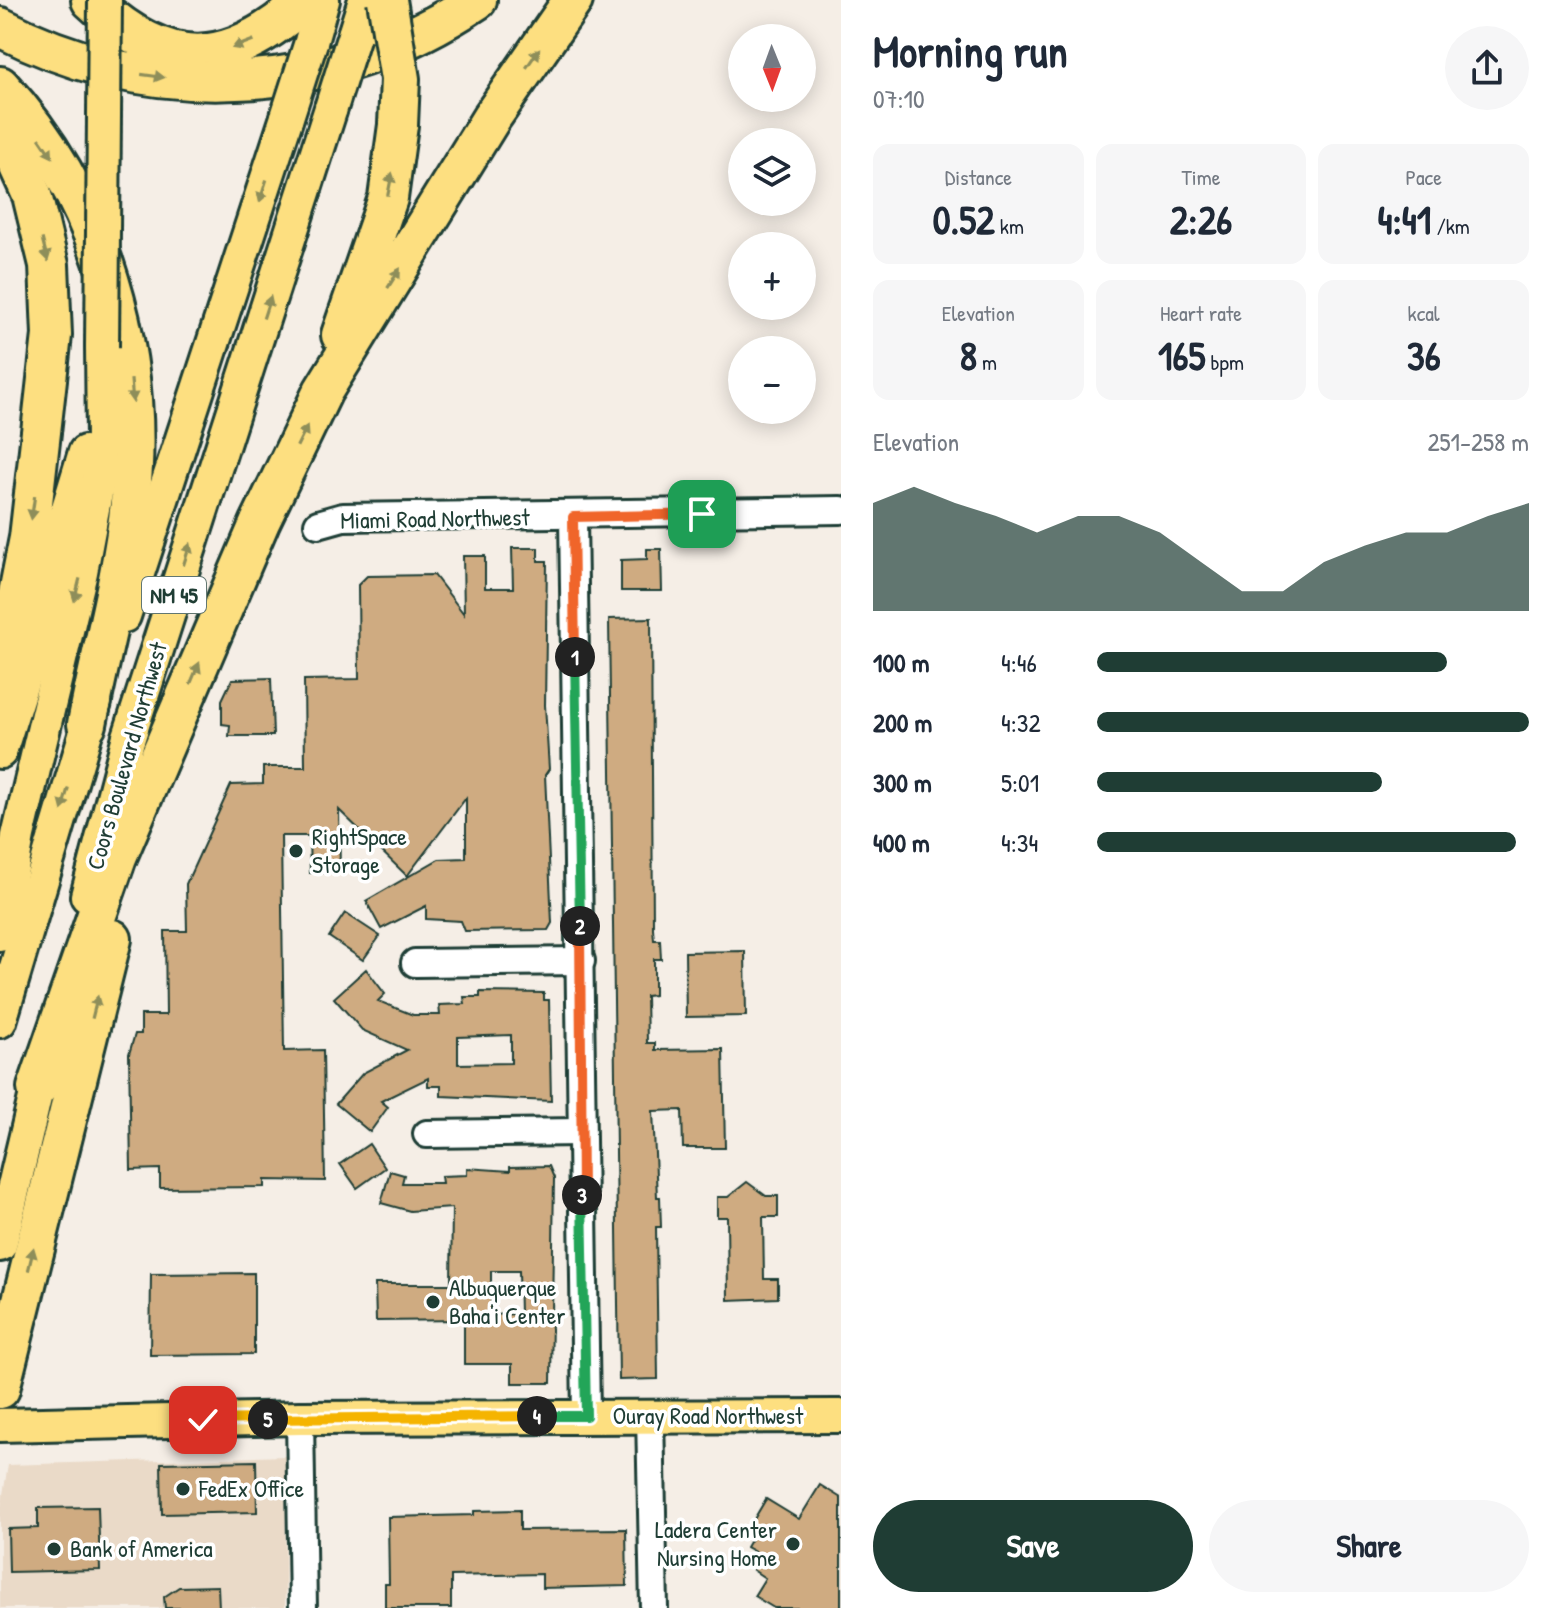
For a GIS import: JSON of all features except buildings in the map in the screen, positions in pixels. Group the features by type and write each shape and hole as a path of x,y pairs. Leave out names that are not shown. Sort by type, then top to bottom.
{"highway":[{"path":"91,0 109,17 155,45 198,53 221,52 265,35 306,0"},
{"path":"323,391 388,198 398,125 400,79 387,0"},
{"path":"0,27 56,53 127,73 213,83 256,81 319,72 379,52 443,22 477,0"},
{"path":"37,1088 117,857 260,522 323,391 492,117 573,0"},
{"path":"0,86 71,184 89,222 129,357 134,447 130,505 87,724"},
{"path":"0,125 32,195 49,265 52,335 29,538 0,685"},
{"path":"0,1389 114,928 163,782 165,744"}],"main road":[{"path":"0,934 18,836 81,572 103,441 105,0"},
{"name":"Coors Boulevard Northwest","path":"0,1021 87,724 323,0"},
{"name":"Coors Boulevard Northwest","path":"0,1245 37,1088 128,740 365,0"},
{"path":"0,752 31,654 58,541 81,468 102,361"},
{"name":"Ouray Road Northwest","path":"0,1425 300,1418 841,1416"}],"street":[{"name":"Miami Road Northwest","path":"318,524 343,517 573,517 841,510"},
{"path":"573,517 586,1416"},
{"path":"415,963 581,961"},
{"path":"427,1134 581,1132"},
{"path":"650,1415 654,1608"},
{"path":"300,1418 303,1608"}],"shaded area":[{"path":"286,1456 285,1608 0,1608 0,1512 8,1465"}],"place":[{"name":"RightSpace Storage","path":"296,851"},
{"name":"Albuquerque Baha'i Center","path":"433,1302"},
{"name":"FedEx Office","path":"183,1489"},
{"name":"Ladera Center Nursing Home","path":"793,1544"},
{"name":"Bank of America","path":"54,1549"}],"route":[{"path":"203,1420 586,1416 573,517 702,514"}]}
